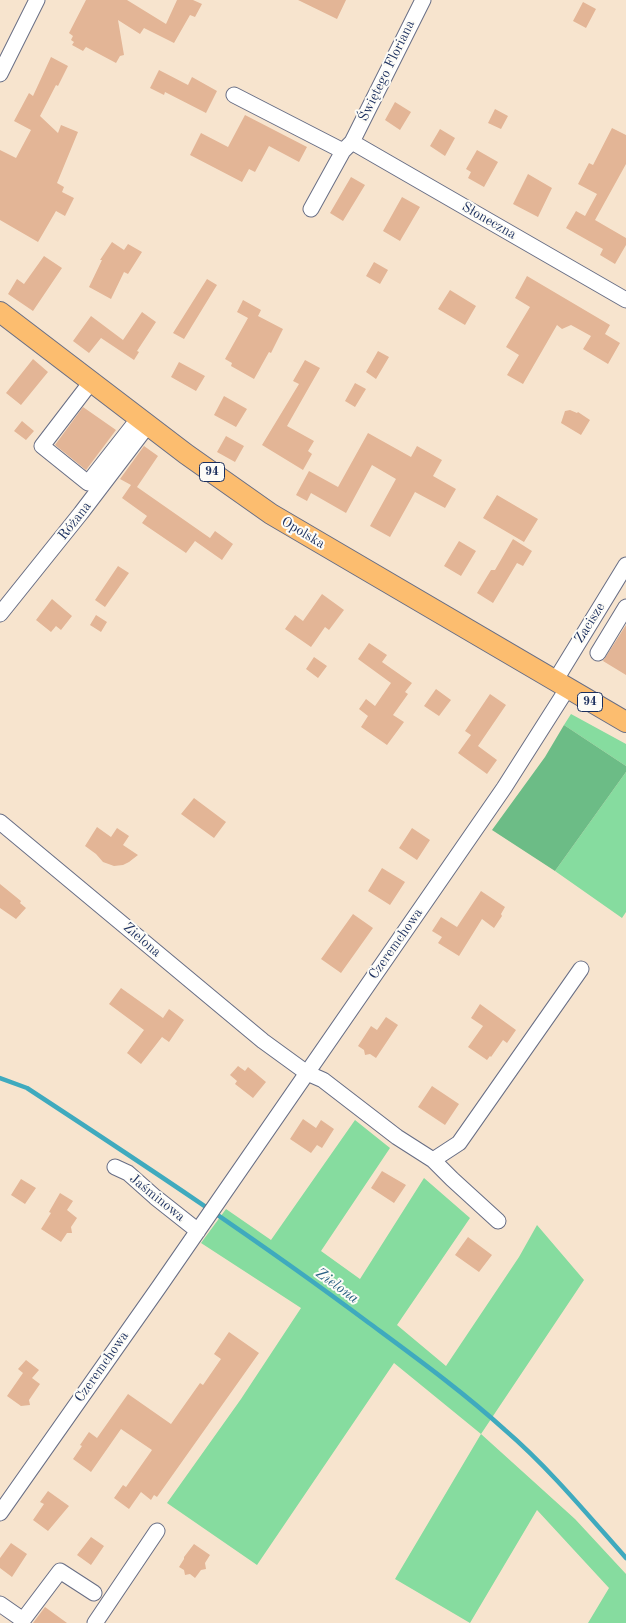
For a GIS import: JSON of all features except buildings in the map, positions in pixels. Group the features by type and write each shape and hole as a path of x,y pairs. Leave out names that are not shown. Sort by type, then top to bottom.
{"main road":[{"name":"Opolska","path":"0,312 143,421 271,514 561,685 624,716"}],"street":[{"path":"0,74 37,0"},
{"name":"Świętego Floriana","path":"312,209 348,147 423,0"},
{"name":"Słoneczna","path":"234,95 348,147 626,300"},
{"path":"91,382 42,446 88,484 143,421"},
{"name":"Różana","path":"0,614 76,520 143,421"},
{"name":"Zacisze","path":"561,685 624,574"},
{"path":"598,653 626,607"},
{"name":"Czeremchowa","path":"0,1513 202,1226 504,788 561,685"},
{"name":"Zielona","path":"0,822 262,1041 307,1073 323,1080 397,1137 434,1160 498,1221"},
{"path":"434,1160 459,1143 580,969"},
{"name":"Jaśminowa","path":"115,1167 128,1174 155,1197 202,1226"},
{"path":"95,1623 157,1531"},
{"path":"0,1604 22,1621 60,1570 94,1593"}],"green space":[{"path":"571,714 626,744 626,766 564,725"},
{"path":"564,725 626,766 626,772 555,871 492,830 545,757"},
{"path":"626,772 626,912 622,918 555,871"},
{"path":"355,1120 390,1148 321,1251 360,1279 424,1178 470,1218 397,1325 446,1366 519,1257 537,1225 584,1280 481,1434 394,1363 257,1565 167,1503 241,1399 301,1308 201,1243 226,1209 271,1240"},
{"path":"481,1434 575,1519 626,1574 626,1623 588,1623 609,1588 537,1510 470,1623 395,1579"}],"waterway":[{"name":"Zielona","path":"0,1078 27,1088 200,1203 327,1292 438,1375 489,1416 537,1460 626,1558"}]}
